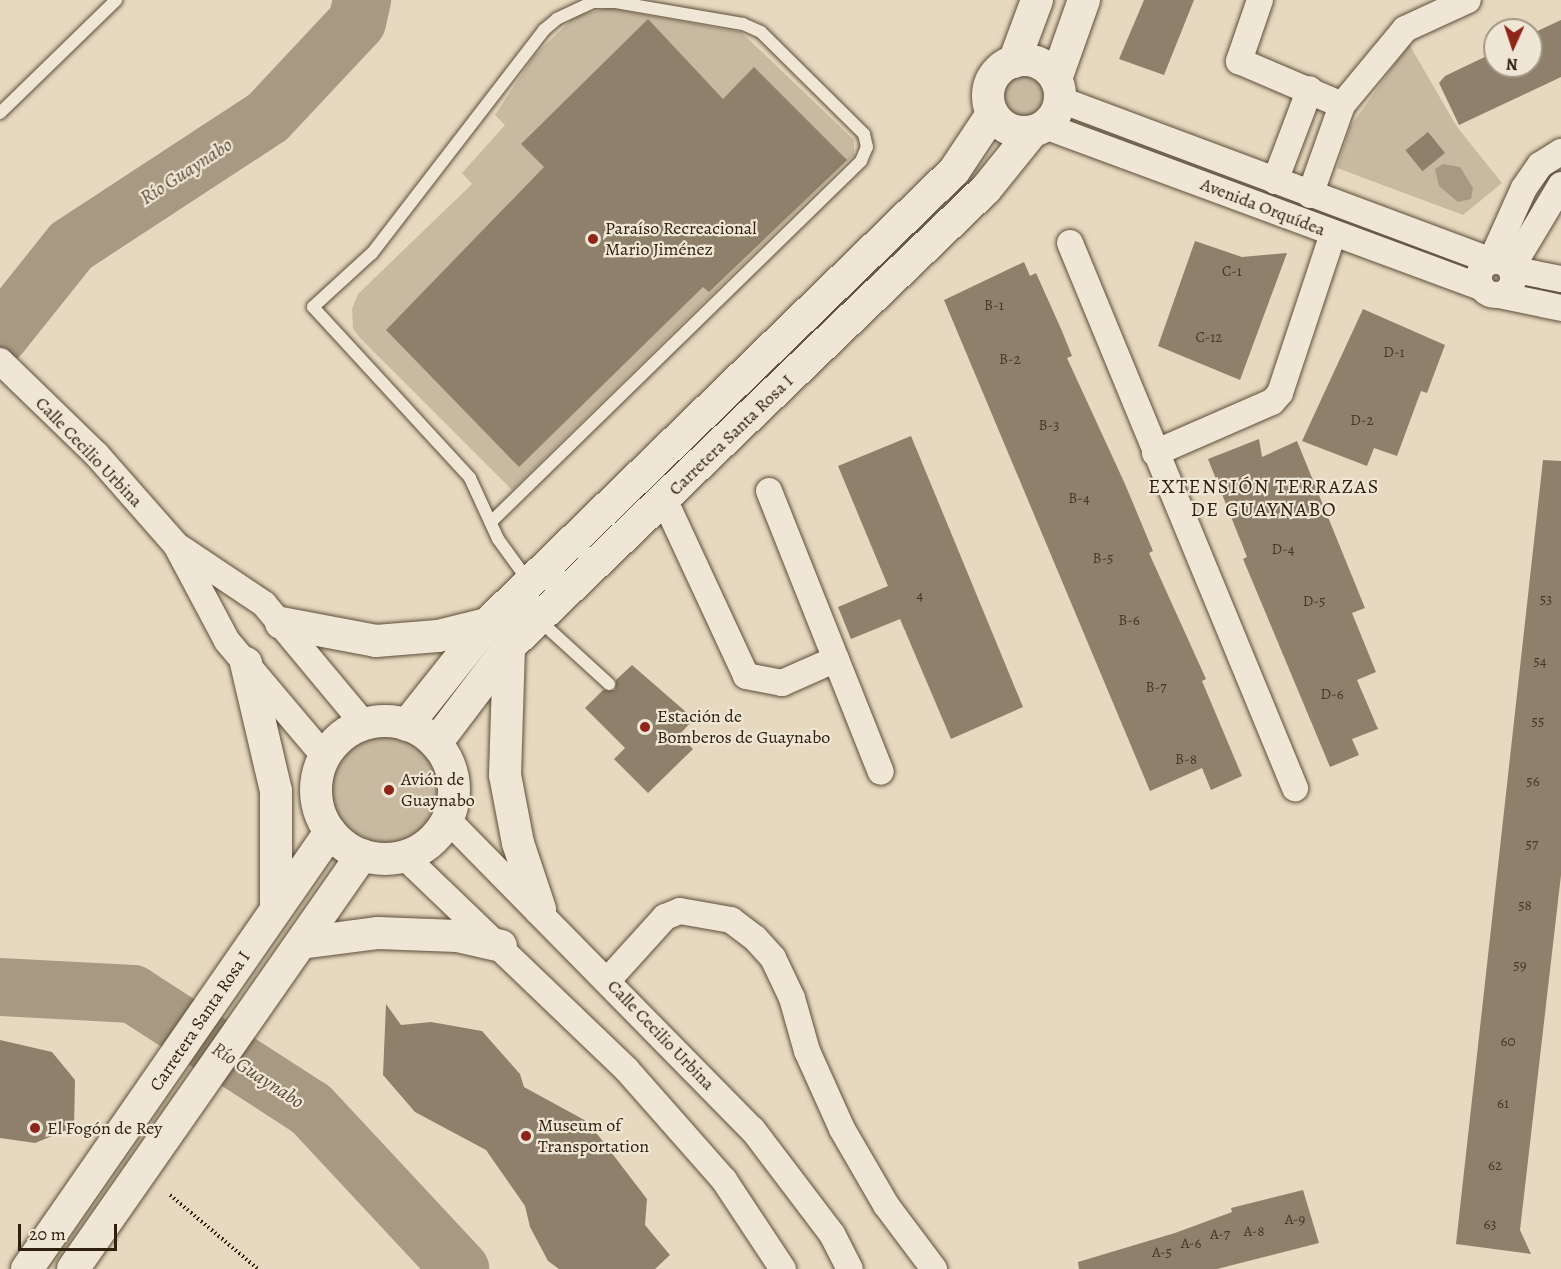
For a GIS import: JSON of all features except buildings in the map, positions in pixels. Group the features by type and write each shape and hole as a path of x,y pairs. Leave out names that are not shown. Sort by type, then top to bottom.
{"street":[{"path":"1014,62 1035,61 1049,109 1007,129 992,114 988,93 992,79 1014,62 1037,0"},
{"name":"Carretera Santa Rosa I","path":"407,725 487,624 540,599 664,499 986,189 1049,109 1084,0"},
{"path":"1260,0 1239,61 1310,89 1342,105"},
{"path":"1310,195 1342,105 1405,30 1468,0"},
{"path":"1275,182 1310,89"},
{"name":"Avenida Orquídea","path":"1049,109 1275,182 1501,265 1561,279"},
{"name":"Avenida Orquídea","path":"1049,109 1333,234 1491,291 1561,308"},
{"name":"Carretera Santa Rosa I","path":"436,743 509,647 540,599 954,171 992,114"},
{"path":"1501,265 1524,188 1540,165 1561,152"},
{"path":"1491,291 1480,270 1501,265 1561,185"},
{"path":"1155,453 1272,402 1280,393 1333,234"},
{"path":"1070,243 1295,788"},
{"name":"Calle Cecilio Urbina","path":"0,362 97,455 176,545 227,641 325,757"},
{"path":"769,491 881,771"},
{"path":"664,499 746,676 782,683 836,659"},
{"name":"Calle Cecilio Urbina","path":"176,545 264,604 364,724"},
{"path":"281,623 376,641 438,636 487,624"},
{"path":"509,647 503,720 505,775 518,843 540,909"},
{"path":"246,663 276,790 276,908"},
{"path":"364,724 407,725 436,743 453,778 448,820 425,846 404,856 362,855 330,832 316,795 325,757 341,737 364,724"},
{"name":"Calle Cecilio Urbina","path":"448,820 540,909 753,1130 819,1216 850,1269"},
{"name":"Carretera Santa Rosa I","path":"27,1269 330,832"},
{"name":"Carretera Santa Rosa I","path":"73,1269 362,855"},
{"path":"404,856 501,946 683,1131 724,1180 783,1269"},
{"path":"608,980 665,917 680,911 731,920 755,938 773,958 792,998 807,1051 842,1129 886,1205 934,1269"},
{"path":"301,943 378,933 457,936 501,946"}],"lane":[{"path":"0,113 116,0"},
{"path":"491,522 861,161 867,147 864,134 761,32 743,24 616,2 593,2 557,19 544,30 372,253 313,307 470,478 491,522 540,599 609,684"}],"path":[{"path":"170,1195 258,1269"}],"shaded area":[{"name":"Paraíso Recreacional Mario Jiménez","path":"608,8 741,32 854,140 854,155 512,490 361,339 353,329 352,309 358,294 472,184 462,173 505,125 495,115 534,56 575,16"},
{"path":"1409,44 1457,127 1502,183 1463,215 1337,168 1350,127"},
{"path":"1024,67 1035,69 1048,80 1053,96 1051,107 1040,120 1024,125 1013,123 1000,112 995,96 997,85 1008,72"},
{"path":"1443,164 1460,167 1473,188 1471,199 1458,202 1439,186 1435,169"},
{"path":"385,728 409,732 428,746 442,765 446,789 442,813 428,832 409,846 385,850 361,846 342,832 328,813 324,789 328,765 342,746 361,732"}],"waterway":[{"name":"Río Guaynabo","path":"0,335 71,246 268,117 357,22 362,0"},
{"name":"Río Guaynabo","path":"0,987 133,994 311,1109 460,1269"}],"place":[{"name":"Paraíso Recreacional Mario Jiménez","path":"593,239"},
{"name":"Estación de Bomberos de Guaynabo","path":"645,727"},
{"name":"Avión de Guaynabo","path":"389,790"},
{"name":"El Fogón de Rey","path":"35,1128"},
{"name":"Museum of Transportation","path":"526,1136"}],"district":[{"name":"EXTENSIÓN TERRAZAS DE GUAYNABO","path":"1264,498"}]}
